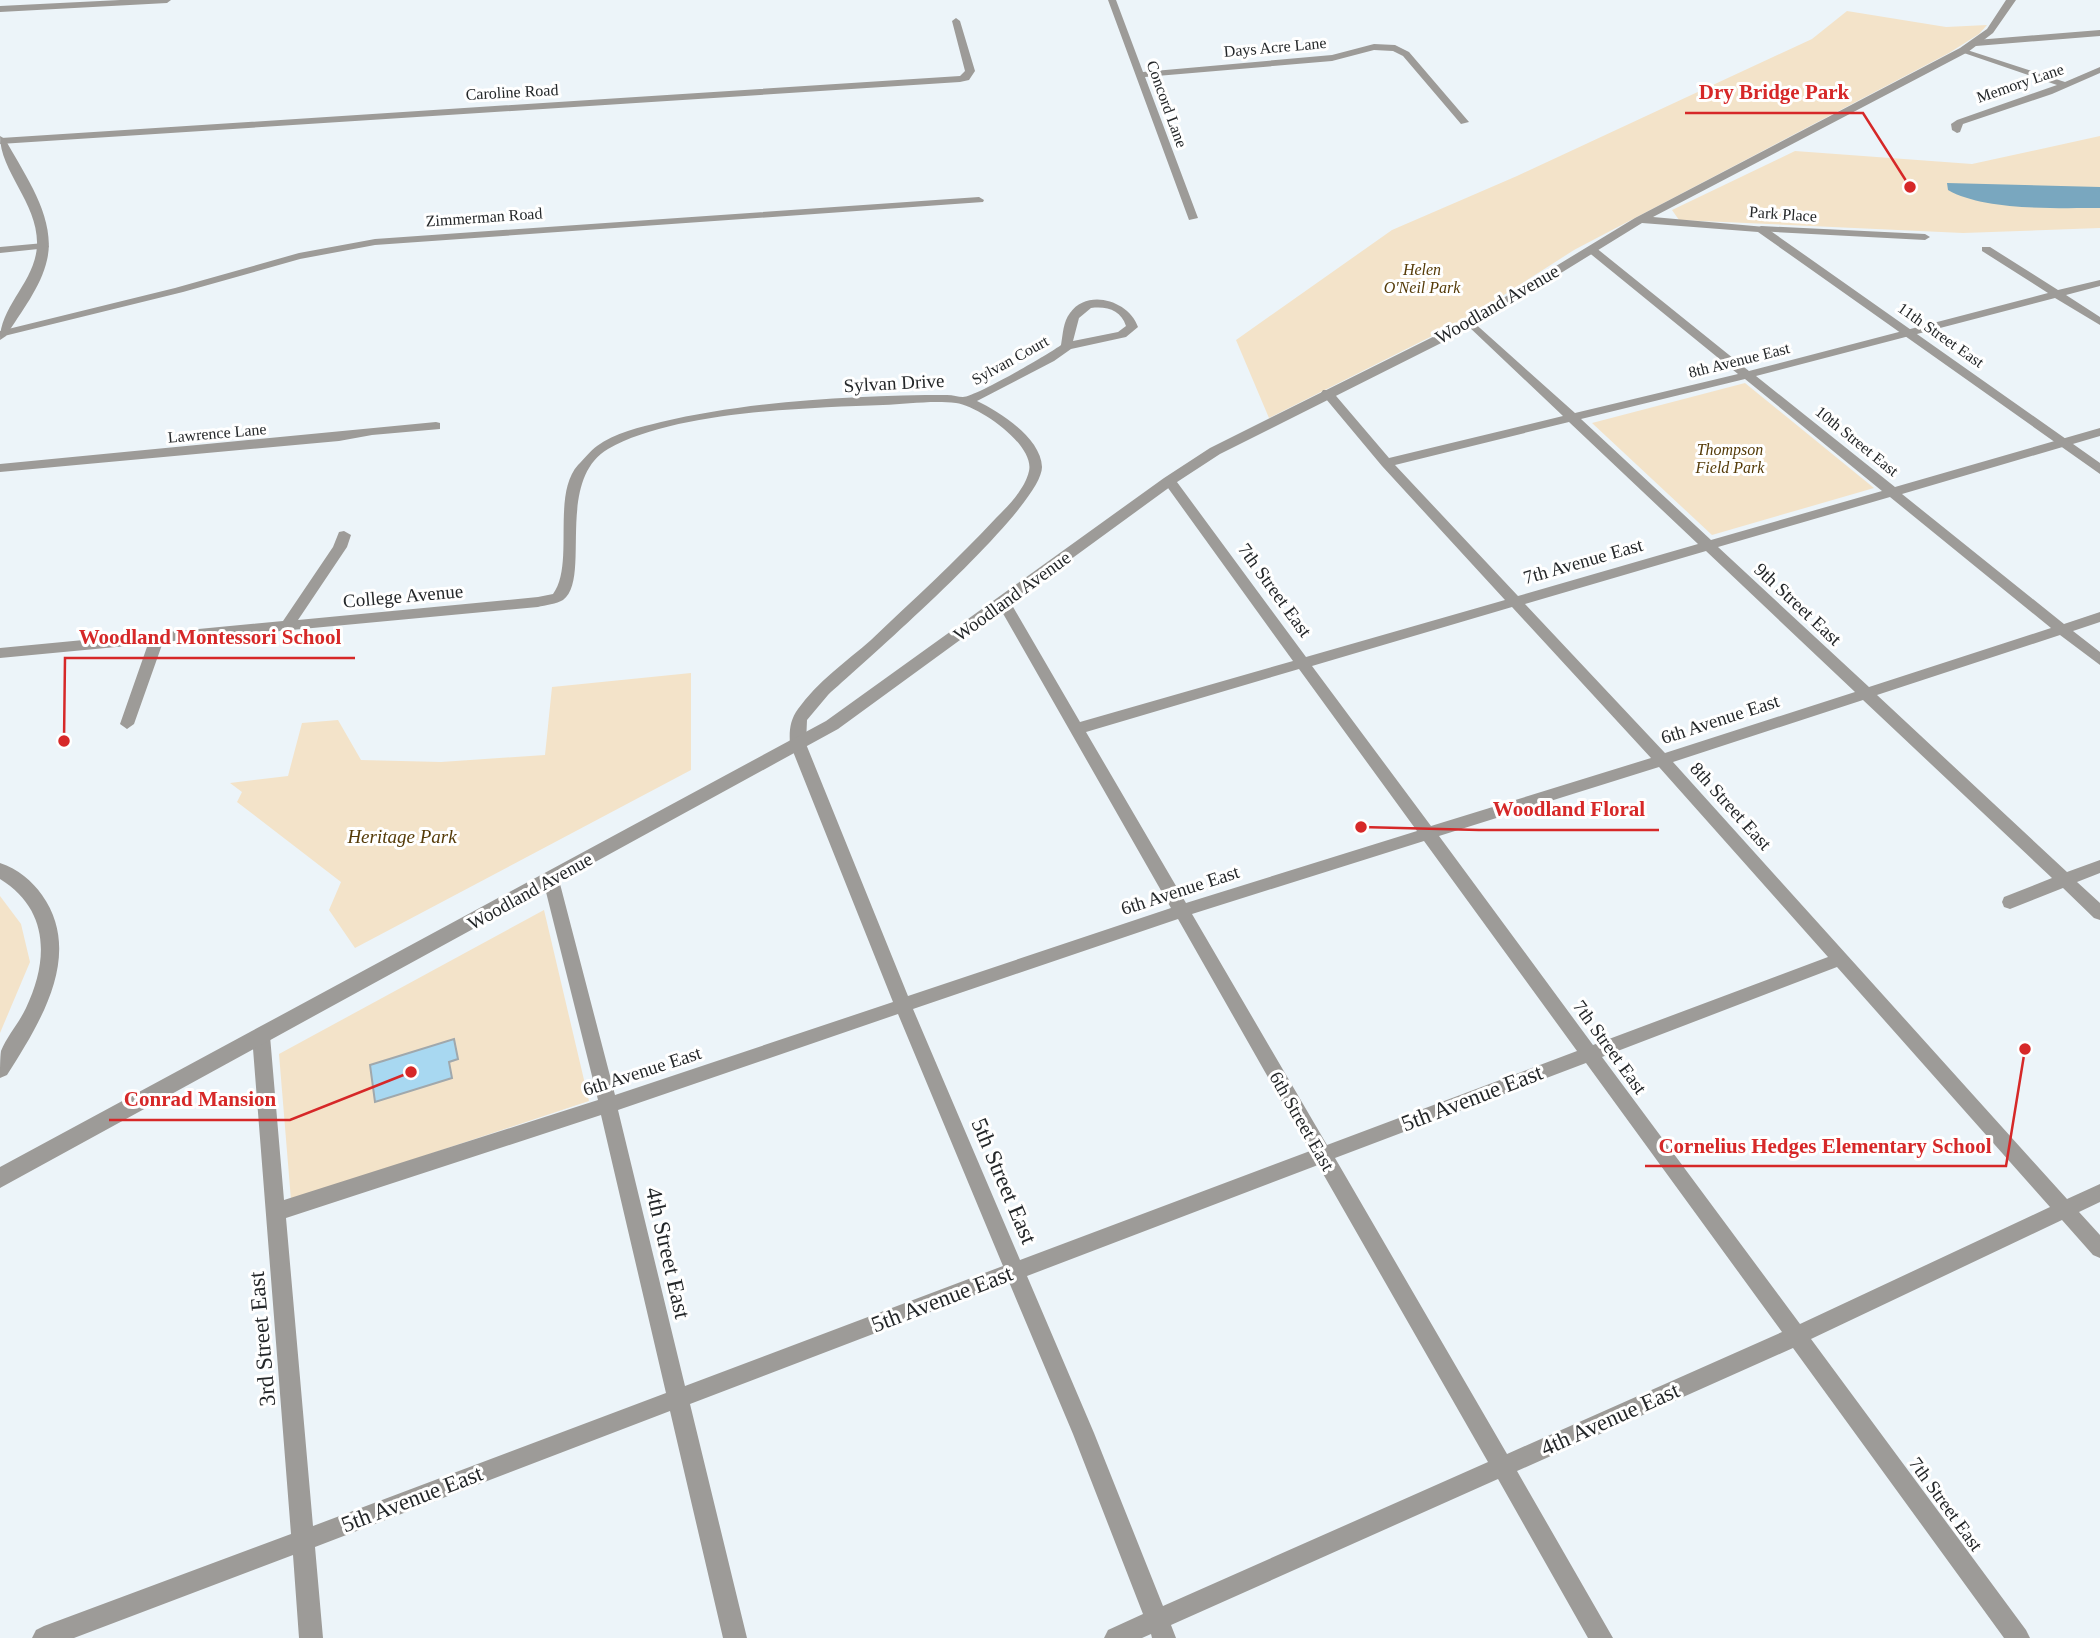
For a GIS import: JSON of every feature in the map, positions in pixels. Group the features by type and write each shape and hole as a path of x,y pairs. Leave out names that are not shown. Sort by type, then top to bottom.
{"street":[{"path":"0,9 167,0"},
{"name":"Concord Lane","path":"1112,0 1193,218"},
{"name":"Woodland Avenue","path":"0,1178 832,725 1169,481 1215,451 1471,323 1639,220 1970,47 1990,31 2011,0"},
{"name":"Caroline Road","path":"1,140 960,79 966,78 970,71 956,21"},
{"path":"1970,47 2100,33"},
{"name":"Days Acre Lane","path":"1139,75 1332,58 1374,47 1395,48 1406,54 1464,122"},
{"path":"1970,47 2065,85"},
{"name":"Memory Lane","path":"1957,130 1956,124 1960,122 2100,70"},
{"path":"1,140 5,157 38,216 44,246 35,275 1,335"},
{"name":"Zimmerman Road","path":"1,335 179,290 299,256 375,242 979,200"},
{"name":"Park Place","path":"1639,220 1925,237"},
{"name":"11th Street East","path":"1761,229 2100,470"},
{"path":"0,250 44,246"},
{"name":"10th Street East","path":"1591,249 2100,660"},
{"path":"1986,249 2100,322"},
{"name":"8th Avenue East","path":"1385,463 2100,283"},
{"name":"Sylvan Court","path":"968,401 1050,359 1067,346 1122,335 1132,327 1130,317 1122,309 1110,304 1082,308 1075,313 1067,346"},
{"name":"9th Street East","path":"1471,323 2100,913"},
{"name":"8th Street East","path":"1327,393 1385,463 1662,760 2100,1250"},
{"name":"Sylvan Drive","path":"558,597 563,592 566,580 574,494 580,471 592,454 611,442 658,426 723,413 948,399 968,401 999,420 1027,446 1035,463 1032,484 994,530 799,717 796,728 798,744"},
{"name":"Lawrence Lane","path":"0,468 339,438 372,431 436,426"},
{"name":"7th Avenue East","path":"1076,729 2100,432"},
{"name":"7th Street East","path":"1169,481 2018,1638"},
{"path":"287,626 340,547 344,535"},
{"name":"College Avenue","path":"0,653 513,605 558,597"},
{"name":"6th Street East","path":"1004,603 1601,1638"},
{"name":"6th Avenue East","path":"275,1212 608,1105 1182,911 1662,760 2100,617"},
{"path":"127,724 157,638"},
{"name":"5th Street East","path":"798,744 903,1006 1083,1433 1160,1629"},
{"path":"2010,902 2100,866"},
{"path":"0,870 26,887 42,911 50,935 51,956 47,978 37,1005 0,1069"},
{"name":"4th Street East","path":"551,880 608,1105 735,1638"},
{"name":"5th Avenue East","path":"44,1638 1840,959"},
{"name":"3rd Street East","path":"261,1037 311,1638"},
{"name":"4th Avenue East","path":"1116,1638 1160,1629 1502,1466 1796,1336 2100,1193"}],"green space":[{"name":"Helen O'Neil Park","path":"1847,11 1946,27 1987,25 1979,34 1949,53 1574,250 1468,318 1269,418 1236,340 1392,230 1517,176 1812,39"},
{"path":"2100,136 2100,228 1963,233 1679,220 1672,210 1795,151 1972,164"},
{"name":"Thompson Field Park","path":"1745,383 1874,488 1712,535 1592,423"},
{"name":"Heritage Park","path":"691,673 691,770 355,948 329,910 341,882 237,802 242,792 230,783 288,776 302,723 338,720 361,760 441,762 545,755 552,687"},
{"path":"0,896 21,924 30,962 0,1033"},
{"path":"544,910 589,1101 291,1200 279,1054"}],"water":[{"path":"1947,183 2100,187 2100,208 2043,208 1981,202 1948,190"}],"building":[{"path":"454,1039 458,1059 449,1062 452,1078 375,1102 370,1065"}],"place":[{"name":"Dry Bridge Park","path":"1910,187"},
{"name":"Woodland Montessori School","path":"64,741"},
{"name":"Woodland Floral","path":"1361,827"},
{"name":"Cornelius Hedges Elementary School","path":"2025,1049"},
{"name":"Conrad Mansion","path":"411,1072"}]}
